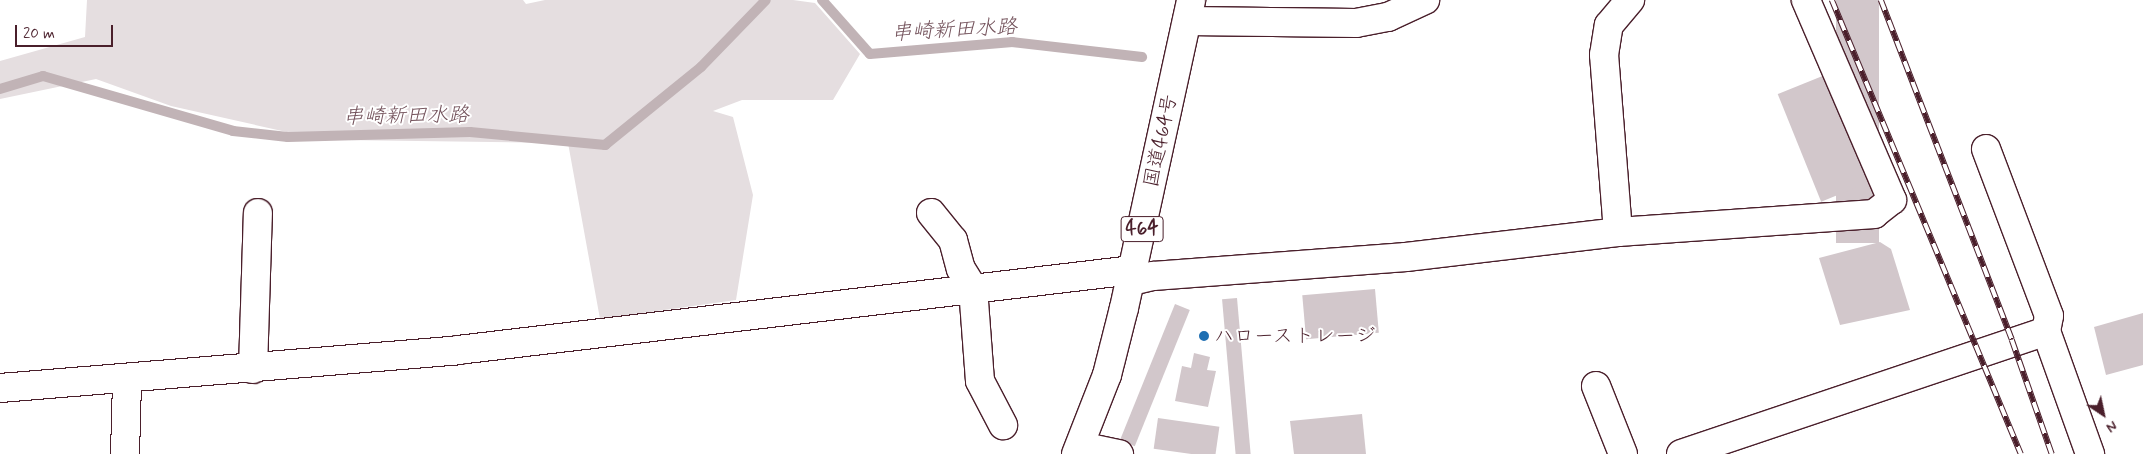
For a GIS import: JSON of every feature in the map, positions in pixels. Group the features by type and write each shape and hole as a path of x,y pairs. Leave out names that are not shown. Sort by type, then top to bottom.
{"main road":[{"path":"1189,10 1356,23 1388,17 1425,0"},
{"path":"1618,232 1604,55 1610,25 1630,0"},
{"path":"0,388 127,380 458,350 973,288 1406,257 1618,232 1874,214 1896,209 1806,0"},
{"name":"国道464号","path":"1078,450 1107,376 1132,276 1189,10"},
{"path":"1986,149 2049,316 2046,331 2090,454"},
{"path":"253,369 258,213"},
{"path":"931,213 953,240 961,269 973,288 980,381 1002,425"},
{"path":"1681,454 2046,331"},
{"path":"125,454 127,380"},
{"path":"1596,386 1623,454"},
{"path":"1078,450 1119,454"}],"shaded area":[{"path":"87,0 523,0 526,4 545,0 793,0 815,3 860,54 833,100 742,100 713,111 733,117 753,195 736,300 600,319 568,143 343,140 300,135 171,106 96,79 0,99 0,61 85,37"}],"building":[{"path":"1836,0 1879,0 1879,243 1836,243"},
{"path":"1825,75 1868,183 1821,202 1778,94"},
{"path":"1880,242 1891,249 1910,310 1840,325 1819,258"},
{"path":"1375,289 1379,333 1306,339 1302,295"},
{"path":"1237,298 1251,454 1236,454 1222,299"},
{"path":"1175,304 1190,310 1135,446 1120,440"},
{"path":"2143,313 2143,365 2106,375 2094,327"},
{"path":"1194,353 1210,357 1207,370 1216,371 1208,407 1175,401 1182,366 1191,368"},
{"path":"1362,414 1366,454 1294,454 1290,421"},
{"path":"1158,418 1219,427 1216,454 1191,454 1154,449"}],"waterway":[{"name":"串崎新田水路","path":"0,89 43,76 233,131 288,137 470,132 605,145 701,67 766,0"},
{"name":"串崎新田水路","path":"822,0 870,54 1012,42 1142,57"}],"railway":[{"path":"1832,0 2021,454"},
{"path":"1881,0 2012,340 2052,454"}],"place":[{"name":"ハローストレージ","path":"1204,336"}]}
